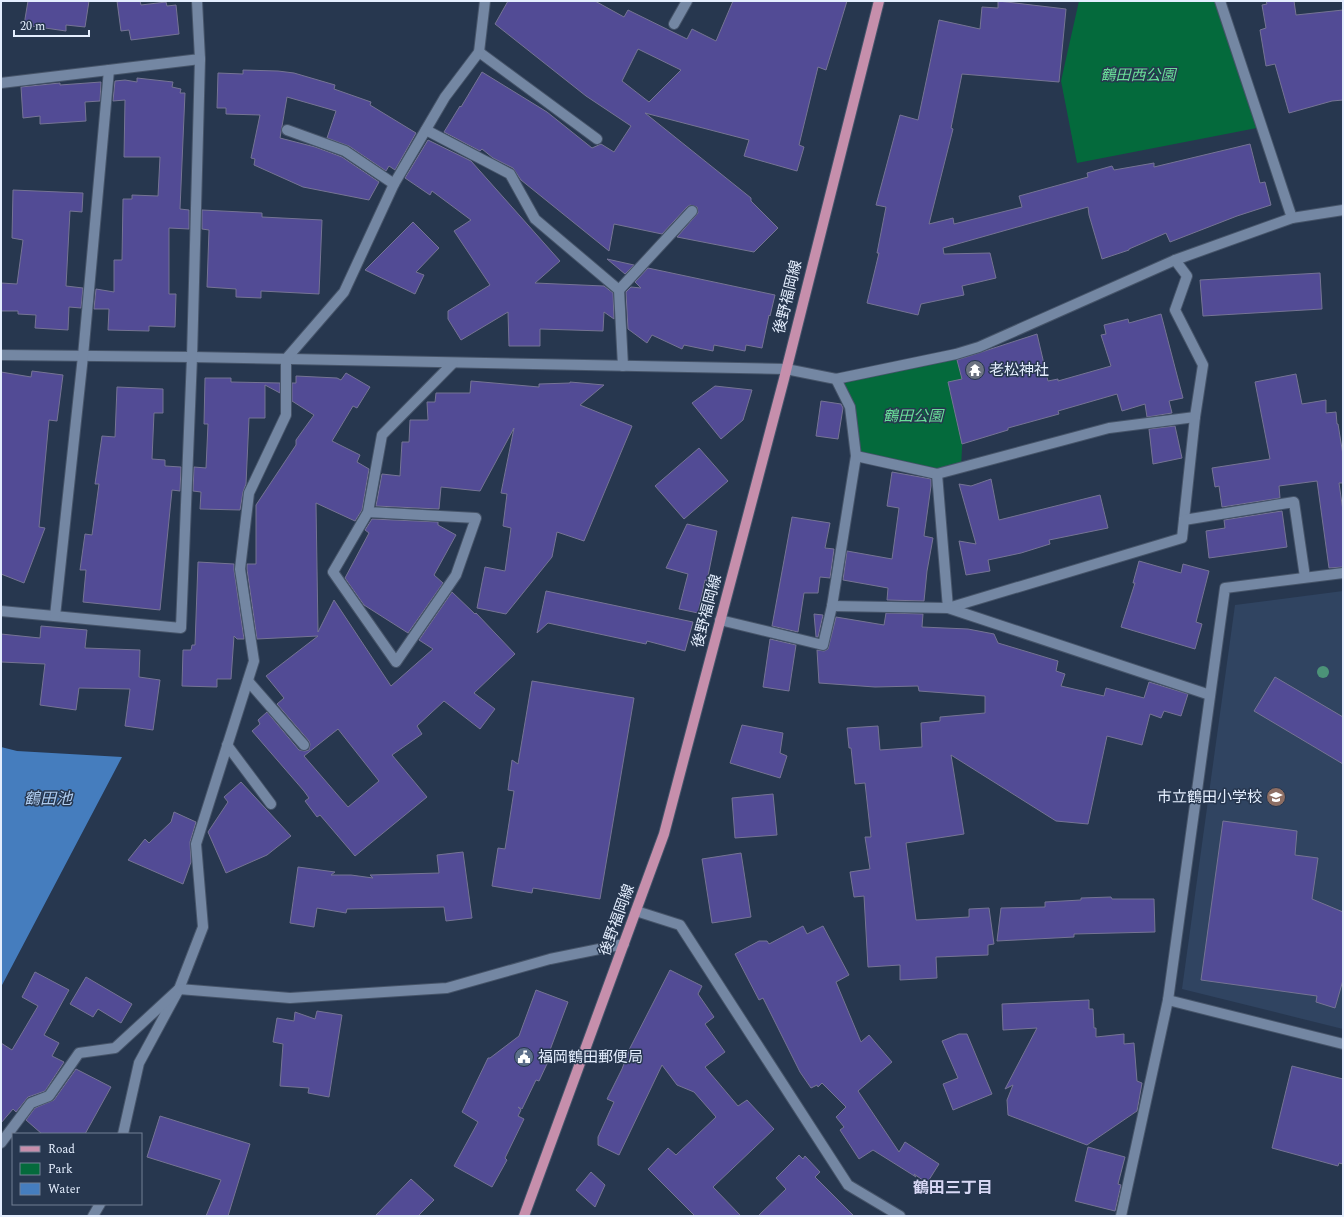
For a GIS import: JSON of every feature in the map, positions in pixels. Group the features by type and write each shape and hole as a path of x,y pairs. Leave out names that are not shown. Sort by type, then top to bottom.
{"main road":[{"name":"後野福岡線","path":"524,1216 664,834 786,370 879,1"}],"street":[{"path":"1,612 182,628 192,357 200,59 197,1"},
{"path":"123,1133 138,1063 179,989 202,926 196,844 254,661 240,569 249,493 286,415 286,359 344,292 394,184 445,97 479,52 485,1"},
{"path":"674,24 687,1"},
{"path":"1220,1 1292,218"},
{"path":"479,52 597,138"},
{"path":"1,84 200,59"},
{"path":"54,616 83,356 109,70"},
{"path":"287,130 345,151 394,184"},
{"path":"426,130 510,174 535,219 619,290"},
{"path":"1,355 192,357 786,370 836,379 956,354 979,347 1175,260 1292,218 1343,210"},
{"path":"623,366 619,290 692,211"},
{"path":"948,608 1182,538 1195,417 1203,365 1175,310 1186,276 1175,260"},
{"path":"368,512 476,518 456,575 396,662 333,572 368,512 382,435 453,363"},
{"path":"720,620 823,645 832,606 856,456 850,407 836,379"},
{"path":"856,456 937,474 1109,428 1195,417"},
{"path":"937,474 948,608"},
{"path":"1184,520 1294,502 1305,577"},
{"path":"1122,1216 1168,1000 1225,588 1343,572"},
{"path":"832,606 948,608 1210,694"},
{"path":"248,681 304,745"},
{"path":"227,745 271,804"},
{"path":"636,911 680,925 848,1185 900,1216"},
{"path":"1,1143 31,1103 49,1096 79,1053 115,1048 179,989 290,998 447,988 550,959 624,944"},
{"path":"1168,1000 1343,1044"},
{"path":"93,1216 99,1205"}],"shaded area":[{"name":"市立鶴田小学校","path":"1343,591 1343,1029 1182,989 1235,605"}],"green space":[{"name":"鶴田西公園","path":"1079,1 1220,1 1262,127 1077,163 1061,81"},
{"name":"鶴田公園","path":"956,357 965,390 961,468 937,474 856,456 850,407 836,379"}],"water":[{"name":"鶴田池","path":"1,747 17,751 122,757 1,987"}],"building":[{"path":"28,1 89,1 85,27 66,25 66,31 24,25"},
{"path":"117,1 140,1 141,5 166,2 167,6 176,5 179,34 131,40 129,30 121,31"},
{"path":"508,1 595,1 624,17 628,10 687,39 692,29 716,41 733,1 847,1 826,70 818,67 799,145 804,147 797,171 744,156 749,140 645,113 751,198 751,201 778,228 754,252 677,237 698,213 697,207 690,205 662,234 614,224 609,251 521,180 513,168 493,158 482,149 480,151 444,132 482,72 547,112 592,148 601,144 614,152 631,126 586,96 495,24","holes":["638,49 681,70 649,102 622,81"]},
{"path":"998,1 1066,9 1059,82 962,74 951,128 953,129 929,224 953,218 954,224 1022,207 1019,196 1088,177 1087,173 1112,166 1114,170 1154,163 1154,167 1250,144 1260,183 1265,182 1271,205 1237,216 1170,242 1166,233 1129,250 1102,259 1088,207 943,248 944,254 990,253 996,278 962,286 964,295 921,304 918,315 867,303 879,253 877,253 886,207 876,205 900,115 918,120 939,20 980,29 982,7 998,8"},
{"path":"1266,1 1294,1 1296,15 1343,10 1343,100 1332,101 1289,113 1275,64 1266,66 1260,30 1266,28 1262,5 1267,4"},
{"path":"243,70 294,73 335,85 334,89 371,102 370,105 416,133 395,170 389,166 386,171 349,146 327,138 336,111 287,97 280,138 315,147 342,157 379,182 369,200 303,187 254,165 255,159 251,158 260,115 226,114 226,108 217,108 218,73 243,74"},
{"path":"137,78 173,82 172,87 181,89 180,93 185,93 180,209 189,210 189,229 169,228 169,294 176,294 175,327 149,326 149,331 108,330 109,309 94,309 96,289 114,292 114,260 122,260 123,199 132,199 132,195 158,196 160,157 124,157 125,100 113,101 115,81 125,80 137,82"},
{"path":"101,82 100,101 85,102 86,121 40,124 40,116 23,118 21,87 60,83 60,85"},
{"path":"428,140 471,161 560,261 535,283 604,286 613,293 614,319 604,312 603,331 540,329 540,346 509,346 508,312 461,340 448,319 448,311 490,285 454,231 471,220 432,191 430,195 405,178"},
{"path":"13,190 83,193 82,212 70,211 66,286 83,288 81,308 69,307 68,330 35,328 36,315 18,314 18,311 1,311 1,283 17,284 23,240 12,238"},
{"path":"202,210 262,213 262,217 322,220 319,294 261,291 261,298 236,297 236,289 207,287 209,230 202,229"},
{"path":"413,222 439,248 416,272 424,275 415,294 365,270"},
{"path":"607,259 634,265 625,274"},
{"path":"648,268 775,295 762,348 746,345 745,351 714,345 713,351 684,345 682,349 652,335 647,343 628,329 626,292 631,287 641,288 635,282"},
{"path":"1320,273 1322,309 1203,316 1200,280"},
{"path":"1161,314 1183,398 1169,401 1172,413 1147,417 1145,404 1122,411 1117,394 1058,411 1059,414 1008,428 1008,430 962,444 948,382 962,379 957,360 1037,334 1048,381 1058,379 1058,381 1111,366 1101,335 1106,334 1104,325 1128,319 1129,323"},
{"path":"32,371 63,375 57,421 49,420 39,527 45,528 24,583 1,574 1,372 31,377"},
{"path":"346,373 370,387 357,408 353,406 332,441 360,455 357,462 369,469 362,510 355,521 316,503 318,632 334,600 391,686 433,649 419,640 452,592 475,614 476,613 515,654 474,693 495,709 480,729 444,701 417,726 422,734 392,755 427,797 355,856 320,815 317,817 305,801 309,798 304,791 252,731 260,724 258,720 267,712 299,750 309,750 309,741 277,704 284,698 266,676 318,636 257,639 247,569 247,564 256,564 256,505 296,445 296,440 314,415 292,401 292,383 296,383 296,376 337,378 341,380","holes":["338,729 379,781 348,807 304,756"]},
{"path":"1296,374 1302,404 1326,400 1326,413 1336,412 1343,455 1343,483 1339,483 1343,511 1343,567 1329,568 1317,481 1279,486 1280,498 1222,507 1219,486 1215,487 1212,468 1270,459 1255,382"},
{"path":"205,378 231,378 231,382 280,383 280,393 265,385 265,418 249,418 246,484 240,510 200,509 201,492 193,491 194,467 206,468 208,424 204,424"},
{"path":"471,381 539,387 539,384 570,382 604,385 580,405 632,426 584,541 557,532 552,557 506,614 477,608 485,567 505,571 511,528 503,526 507,494 501,493 514,428 480,491 441,487 439,509 376,506 382,474 400,476 402,442 409,442 410,420 428,420 427,402 435,402 436,393 470,393"},
{"path":"715,386 752,390 743,420 721,439 692,403"},
{"path":"117,387 163,389 163,413 154,413 152,459 165,460 165,466 181,467 180,491 172,490 160,610 83,602 86,570 80,570 85,534 92,535 99,484 95,484 102,436 115,437"},
{"path":"821,401 841,404 843,408 838,439 816,436"},
{"path":"1175,426 1182,458 1153,464 1149,429"},
{"path":"699,448 728,481 684,519 655,486"},
{"path":"892,472 931,479 924,536 933,538 927,571 924,601 887,600 888,588 843,580 847,551 892,559 899,508 887,506"},
{"path":"991,479 999,520 1100,495 1108,528 1049,540 1050,544 1021,553 988,560 990,571 966,575 959,541 976,544 959,484 971,486"},
{"path":"1282,511 1287,547 1209,558 1206,531 1225,528 1224,520"},
{"path":"792,517 830,523 825,548 834,549 830,578 820,577 818,593 804,593 798,632 772,626"},
{"path":"372,519 438,522 438,525 456,535 434,575 443,583 408,633 364,605 345,578 369,533 365,530"},
{"path":"687,524 717,531 707,581 705,580 698,613 679,609 688,574 666,568"},
{"path":"1139,561 1181,573 1183,564 1209,571 1196,622 1202,624 1195,649 1121,627 1135,583 1133,583"},
{"path":"198,562 234,564 244,639 237,639 234,636 231,679 217,679 217,687 182,686 183,650 191,650 192,645 195,645"},
{"path":"546,591 693,622 685,651 647,641 646,644 548,623 537,633"},
{"path":"886,613 923,614 922,627 968,629 994,634 998,643 1058,661 1056,671 1065,674 1061,686 1104,696 1106,688 1144,698 1149,682 1188,694 1181,716 1164,711 1161,718 1150,714 1142,745 1107,736 1088,824 1056,821 951,755 964,834 906,843 916,920 969,917 969,909 989,908 994,944 988,945 988,955 936,957 937,978 900,980 900,965 868,967 864,896 854,897 850,872 870,869 865,837 871,837 865,783 855,784 847,728 878,726 880,750 922,747 921,723 940,721 940,717 985,713 985,696 919,691 918,686 875,687 819,683 817,650 824,651 828,649 836,617 884,625"},
{"path":"814,614 823,615 818,637 816,637"},
{"path":"41,626 87,630 85,648 140,650 139,677 160,680 153,730 125,726 130,689 79,688 76,710 40,705 45,664 1,662 1,634 40,638"},
{"path":"770,639 796,645 789,691 763,687"},
{"path":"1275,677 1343,717 1343,764 1254,711"},
{"path":"532,681 634,698 600,899 533,888 532,893 492,886 498,848 505,849 514,791 508,790 512,760 518,764"},
{"path":"742,725 783,733 780,753 787,756 780,778 730,763"},
{"path":"241,782 291,836 267,855 226,873 208,832 228,802 224,797"},
{"path":"773,794 777,835 735,838 732,798"},
{"path":"174,812 196,822 190,842 191,862 183,884 128,860 145,839 149,843 171,822"},
{"path":"1223,821 1297,831 1295,855 1318,858 1312,899 1343,912 1343,980 1335,1008 1316,1002 1317,996 1201,980"},
{"path":"463,852 472,918 446,921 444,907 347,909 346,913 317,908 314,927 290,923 298,867 335,872 331,875 351,875 373,878 370,875 439,873 437,855"},
{"path":"741,853 751,917 712,923 702,859"},
{"path":"1111,897 1112,899 1154,899 1155,932 1074,934 1074,937 997,941 1001,908 1045,907 1045,902 1081,900 1081,898"},
{"path":"803,926 807,934 823,926 849,975 836,982 861,1042 869,1035 892,1062 858,1091 899,1152 905,1142 939,1164 927,1183 873,1150 859,1159 840,1130 844,1127 836,1117 846,1107 822,1083 818,1087 817,1085 811,1088 800,1072 763,998 759,1000 735,954 759,941 767,941 769,944"},
{"path":"670,970 702,986 698,994 714,1017 705,1024 725,1052 705,1067 738,1106 747,1100 774,1129 713,1187 741,1216 695,1216 648,1169 668,1148 676,1155 716,1117 694,1092 677,1085 662,1065 619,1155 598,1145 598,1137 614,1102 607,1099 622,1069 630,1048"},
{"path":"35,972 69,990 44,1035 59,1043 52,1056 64,1062 45,1091 28,1097 16,1112 13,1109 1,1123 1,1043 12,1050 38,1006 22,997"},
{"path":"86,977 132,1004 121,1023 98,1009 93,1017 70,1004"},
{"path":"536,990 568,1002 550,1050 553,1051 539,1081 536,1080 522,1109 518,1107 521,1110 518,1116 524,1119 505,1158 507,1160 492,1187 454,1166 478,1122 462,1112 488,1058 519,1036"},
{"path":"1089,1000 1089,1009 1093,1009 1096,1037 1124,1034 1124,1044 1134,1043 1137,1081 1142,1083 1137,1111 1087,1145 1008,1115 1007,1100 1013,1085 1005,1089 1037,1028 1003,1030 1002,1004"},
{"path":"317,1011 342,1015 329,1097 308,1093 309,1088 280,1086 283,1044 273,1042 277,1018 294,1021 295,1012 315,1019"},
{"path":"959,1034 967,1034 992,1094 953,1110 943,1084 958,1078 942,1041"},
{"path":"1292,1066 1343,1079 1343,1164 1339,1163 1338,1166 1272,1148"},
{"path":"76,1069 111,1087 86,1133 41,1133 26,1120 35,1108 54,1100"},
{"path":"160,1116 250,1144 228,1216 206,1216 221,1180 147,1157"},
{"path":"1088,1147 1125,1157 1118,1184 1121,1185 1115,1211 1075,1201"},
{"path":"799,1155 803,1159 805,1156 820,1172 815,1177 854,1216 758,1216 786,1189 776,1178"},
{"path":"591,1172 605,1185 595,1207 576,1190"},
{"path":"411,1179 434,1200 418,1216 375,1216"}],"place":[{"name":"老松神社","path":"975,370"},
{"name":"市立鶴田小学校","path":"1276,797"},
{"name":"福岡鶴田郵便局","path":"524,1057"}],"district":[{"name":"鶴田三丁目","path":"953,1188"}]}
